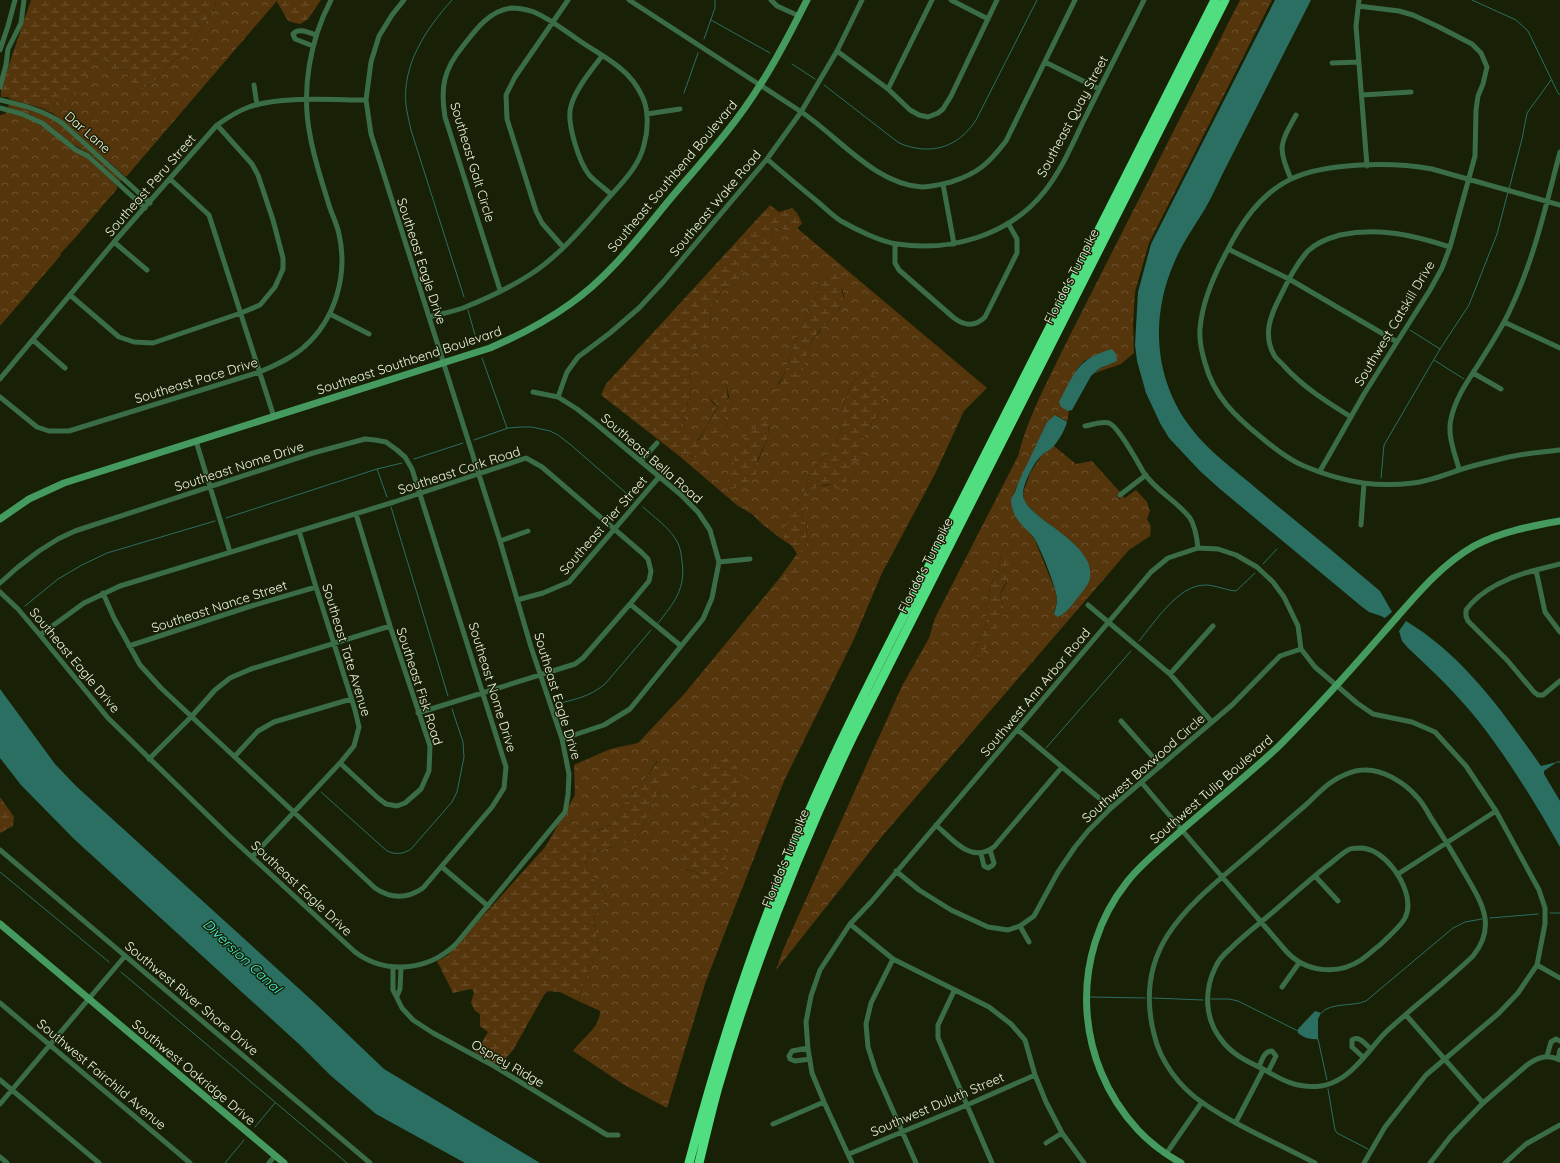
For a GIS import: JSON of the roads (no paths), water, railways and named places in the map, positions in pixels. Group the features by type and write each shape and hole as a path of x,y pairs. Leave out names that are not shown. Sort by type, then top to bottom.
{"highway":[{"name":"Florida's Turnpike","path":"689,1163 710,1086 759,935 787,862 816,794 955,514 1215,0"},
{"name":"Florida's Turnpike","path":"698,1163 718,1087 767,938 824,797 1224,0"}],"street":[{"path":"9,48 0,48 15,0"},
{"path":"0,87 9,48 15,39 21,22 24,0"},
{"name":"Southeast Pace Drive","path":"0,397 38,427 49,431 69,431 260,372 287,359 304,347 330,314 339,286 342,268 339,233 323,184 310,134 306,100 313,46 316,35 331,0"},
{"name":"Southeast Eagle Drive","path":"0,592 18,609 108,718 252,857 355,952 367,960 400,967 422,964 443,955 456,944 565,812 570,774 562,739 540,674 500,541 371,134 366,100 371,62 379,36 392,15 404,0"},
{"path":"563,247 542,223 536,211 507,119 506,94 568,0"},
{"path":"629,0 801,112 831,134 875,171 889,178 922,187 943,184 968,176 982,167 996,154 1006,141 1046,62 1075,0"},
{"path":"771,0 777,6 799,16"},
{"name":"Southeast Southbend Boulevard","path":"0,519 29,499 64,483 490,348 522,334 558,312 587,291 620,258 732,126 760,85 807,0"},
{"name":"Southeast Wake Road","path":"558,397 567,372 578,357 610,333 650,297 767,159 801,112 837,51 862,0"},
{"path":"888,89 932,0"},
{"path":"951,0 988,19"},
{"path":"837,51 888,89 910,110 919,115 928,117 943,109 951,96 998,0"},
{"name":"Southeast Quay Street","path":"767,159 840,220 866,234 895,244 931,246 954,244 974,239 992,232 1008,223 1033,203 1050,184 1071,148 1144,0"},
{"path":"1358,3 1356,26 1367,166"},
{"name":"Southwest Catskill Drive","path":"1320,472 1442,268 1450,247 1469,179 1476,147 1477,103 1487,67 1482,53 1472,44 1413,15 1358,3"},
{"name":"Southeast Galt Circle","path":"429,317 462,308 500,290 532,273 563,247 582,228 634,168 640,156 646,135 647,114 643,98 634,83 621,68 534,12 513,8 491,15 483,22 456,55 445,77 442,95 445,117 500,290"},
{"path":"313,46 295,39 293,34 300,30 316,35"},
{"path":"602,56 574,97 570,107 571,124 580,159 590,175 611,194"},
{"path":"1046,62 1099,89"},
{"path":"1332,63 1359,62"},
{"path":"254,85 257,105"},
{"path":"1362,95 1411,92"},
{"name":"Dar Lane","path":"0,100 29,107 50,115 62,122 150,203"},
{"name":"Southeast Peru Street","path":"0,379 114,242 150,203 217,125 232,114 257,105 306,100 366,100"},
{"name":"Dar Lane","path":"0,108 22,114 42,123 76,150 88,156 145,208"},
{"path":"647,114 680,109"},
{"path":"1291,179 1281,151 1284,137 1296,115"},
{"path":"70,295 119,337 134,342 153,343 260,305 275,287 283,269 283,258 273,220 258,175 252,164 217,125"},
{"path":"1459,470 1452,443 1450,421 1454,406 1504,322 1519,291 1529,264 1560,152"},
{"path":"1560,205 1469,179 1415,166 1340,167 1326,169 1291,179 1257,204 1238,229 1206,296 1200,330 1202,354 1209,377 1221,398 1240,420 1275,449 1303,466 1334,478 1364,483 1414,483 1514,456 1560,450"},
{"path":"170,179 209,216 274,416"},
{"path":"943,184 954,244"},
{"path":"895,244 894,258 898,270 954,318 964,324 970,325 978,322 985,316 1017,253 1017,239 1008,223"},
{"path":"1351,418 1306,387 1292,375 1274,355 1269,342 1268,326 1273,310 1298,263 1309,250 1327,238 1368,231 1394,232 1423,238 1450,247"},
{"path":"114,242 147,270"},
{"path":"1228,249 1289,279 1397,342"},
{"path":"330,314 369,334"},
{"path":"1504,322 1560,348"},
{"path":"33,340 65,368"},
{"path":"1474,373 1501,389"},
{"name":"Southeast Bella Road","path":"533,392 558,397 595,423 641,461 698,512 710,530 719,562 712,598 703,620 630,709 604,725 562,739"},
{"path":"1084,426 1102,423 1110,424 1118,431 1146,475 1162,493 1190,519 1196,533 1198,548"},
{"name":"Southeast Nome Drive","path":"0,584 18,567 39,551 58,539 75,531 313,453 365,439 386,442 405,457 412,469 506,767 504,788 492,806 427,885 412,895 396,896 384,894 375,888 161,688 140,665 103,593"},
{"path":"196,441 230,552"},
{"path":"641,461 657,443"},
{"name":"Southeast Cork Road","path":"40,635 84,603 103,593 230,552 420,494 478,473 526,458 533,461 615,529 648,559 651,571 649,581 580,661 570,666 540,674 418,713"},
{"path":"1120,496 1146,475"},
{"name":"Southeast Pier Street","path":"517,600 549,591 569,582 659,477"},
{"path":"1361,525 1364,483"},
{"name":"Southeast Fisk Road","path":"340,763 378,798 386,804 397,806 405,803 421,789 429,771 430,746 390,626 356,514"},
{"name":"Southwest Tulip Boulevard","path":"1181,1163 1166,1154 1138,1130 1117,1103 1098,1066 1090,1039 1086,995 1088,976 1095,942 1103,921 1115,900 1138,869 1278,746 1337,685 1442,569 1473,547 1502,534 1560,521"},
{"name":"Southeast Tate Avenue","path":"252,857 354,746 359,727 358,718 299,531"},
{"path":"500,541 528,531"},
{"name":"Southwest Ann Arbor Road","path":"852,1163 812,1073 806,1022 811,996 820,970 850,924 871,902 1018,730 1108,622 1157,566 1174,555 1198,548 1218,549 1236,555 1257,567 1273,582 1284,597 1298,626 1301,649"},
{"path":"719,562 750,559"},
{"path":"1560,564 1551,565 1514,577 1490,588 1466,610 1468,621 1493,645 1536,694 1546,694 1560,681"},
{"path":"1536,570 1545,612 1560,632"},
{"name":"Southeast Nance Street","path":"129,646 248,607 316,588"},
{"path":"630,604 681,646"},
{"path":"1088,606 1170,674 1212,722"},
{"path":"149,759 191,717 215,690 230,678 251,669 333,642 390,626"},
{"path":"1170,674 1213,626"},
{"path":"1301,649 1315,667 1357,703 1373,714 1412,722 1435,732 1466,766 1496,811 1532,875 1545,908 1545,924 1537,965 1518,993 1498,1014 1426,1075 1385,1126 1364,1163"},
{"name":"Southwest Boxwood Circle","path":"1020,926 1034,916 1058,872 1075,847 1088,831 1111,808 1244,694 1280,656 1301,649"},
{"path":"235,756 258,731 274,722 351,699"},
{"path":"1121,722 1161,766"},
{"path":"1018,730 1111,808"},
{"path":"936,825 971,853 981,854 990,850 1062,767"},
{"path":"1142,782 1182,830 1223,877 1261,922 1290,956 1299,963 1319,970 1334,970 1348,967 1361,960 1387,938 1405,917 1408,904 1405,888 1398,874 1389,863 1377,853 1362,848 1350,849 1315,876 1261,922 1220,959 1209,981 1207,997 1208,1012 1219,1037 1228,1050 1236,1056 1290,1084 1300,1087 1320,1086 1330,1084 1343,1077 1406,1015 1473,956 1479,949 1485,933 1486,916 1480,898 1448,843 1418,797 1402,783 1379,772 1363,770 1346,775 1330,783 1223,877 1185,911 1166,936 1154,963 1148,992 1150,1017 1155,1040 1165,1062 1179,1083 1202,1102 1236,1122 1315,1163"},
{"path":"1398,874 1496,811"},
{"name":"Southwest River Shore Drive","path":"0,850 370,1163"},
{"path":"981,854 984,866 988,868 991,867 994,862 990,850"},
{"path":"442,867 488,906"},
{"path":"896,871 919,890 951,910 988,927 1008,930 1020,926 1029,942"},
{"path":"1315,876 1338,901"},
{"name":"Southwest Oakridge Drive","path":"0,924 284,1163"},
{"path":"850,924 893,959 954,991 989,1007 1011,1024 1024,1040 1046,1102 1062,1133 1084,1163"},
{"path":"0,1104 125,956"},
{"path":"893,959 876,990 871,1003 866,1024 868,1047 876,1072 916,1163"},
{"path":"1282,987 1299,963"},
{"path":"1537,965 1560,978"},
{"name":"Osprey Ridge","path":"393,966 393,990 406,1013 422,1026 494,1066 608,1135 618,1135"},
{"path":"397,996 400,989 400,967"},
{"path":"393,983 399,983"},
{"path":"954,991 938,1025 938,1038 992,1163"},
{"name":"Southwest Fairchild Avenue","path":"0,1003 183,1161 190,1163"},
{"path":"1406,1015 1484,1103"},
{"path":"1363,1057 1352,1047 1352,1040 1354,1038 1359,1038 1370,1049"},
{"path":"1547,1056 1550,1042 1556,1039 1560,1041"},
{"path":"808,1048 792,1051 789,1056 794,1061 810,1059"},
{"path":"1236,1122 1261,1068 1266,1053 1272,1050 1276,1056 1268,1072"},
{"path":"1430,1163 1451,1136 1484,1103 1533,1061 1547,1056 1559,1059 1560,1050"},
{"name":"Southwest Duluth Street","path":"849,1154 967,1105 1035,1074"},
{"path":"0,1080 99,1163"},
{"path":"773,1124 824,1102"},
{"path":"1166,1154 1202,1102"},
{"path":"1505,1163 1526,1144 1560,1125"},
{"path":"1046,1143 1062,1133"},
{"path":"269,1163 275,1156"},
{"path":"0,1157 8,1163"}],"water":[{"path":"1275,0 1311,0 1211,198 1174,263 1166,284 1161,305 1159,327 1163,369 1169,390 1179,409 1191,428 1205,445 1380,591 1392,612 1385,618 1369,612 1361,606 1200,471 1169,438 1160,423 1146,393 1137,361 1135,345 1138,292 1151,244"},
{"path":"1112,349 1116,354 1117,361 1100,368 1091,376 1072,410 1068,411 1061,407 1059,402 1078,368 1091,357"},
{"path":"1055,415 1067,422 1065,429 1051,449 1042,455 1036,462 1027,478 1023,493 1026,502 1033,511 1071,541 1082,552 1089,564 1090,578 1086,587 1069,608 1057,617 1054,614 1057,601 1056,594 1048,568 1034,538 1013,512 1011,499 1047,422"},
{"path":"1406,621 1427,635 1446,651 1481,686 1512,725 1541,766 1557,762 1544,771 1544,774 1560,801 1560,847 1542,815 1502,753 1480,723 1455,693 1402,641 1399,631"},
{"name":"Diversion Canal","path":"0,689 55,764 76,786 317,1005 384,1069 540,1163 465,1163 376,1114 330,1075 300,1045 74,839 21,785 0,758"},
{"path":"1315,1011 1321,1013 1318,1019 1318,1039 1300,1035 1298,1033 1298,1029"}],"waterway":[{"path":"452,0 425,35 412,61 408,75 406,105 411,130 464,297"},
{"path":"704,39 715,8 715,0"},
{"path":"824,85 899,143 922,149 942,147 961,137 969,130 976,120 1037,0"},
{"path":"1472,0 1516,20 1528,31 1560,95"},
{"path":"711,20 770,53"},
{"path":"684,93 698,53"},
{"path":"792,64 815,79"},
{"path":"1509,189 1527,113 1551,80"},
{"path":"1381,478 1384,445 1440,349 1469,305 1497,234 1508,192"},
{"path":"468,310 477,342"},
{"path":"1410,330 1440,349"},
{"path":"482,358 507,428"},
{"path":"1434,360 1464,379"},
{"path":"474,440 508,428 532,427 550,431 571,445 634,500"},
{"path":"414,459 463,443"},
{"path":"226,518 377,469 402,463"},
{"path":"377,469 387,497"},
{"path":"391,507 448,696"},
{"path":"643,507 672,534 678,543 682,558 683,571 678,595 658,623"},
{"path":"25,606 58,579 107,553 215,521"},
{"path":"1263,564 1277,549"},
{"path":"1139,641 1168,606 1186,591 1205,585 1236,591 1255,573"},
{"path":"557,704 588,695 605,684 651,630"},
{"path":"1046,748 1131,651"},
{"path":"321,792 387,851 399,853 411,849 452,802 457,792 464,757 463,742 452,709"},
{"path":"0,872 109,962"},
{"path":"1550,913 1560,913"},
{"path":"1490,918 1538,914"},
{"path":"1321,1013 1330,1007 1366,1001 1453,928 1465,922 1482,919"},
{"path":"121,972 347,1163"},
{"path":"1090,997 1145,998"},
{"path":"1153,998 1203,1000"},
{"path":"1211,999 1229,999 1238,1001 1298,1031"},
{"path":"1318,1039 1327,1080"},
{"path":"1328,1089 1335,1130 1337,1133 1368,1149"},
{"path":"255,1127 275,1103"},
{"path":"225,1163 244,1140"}]}
